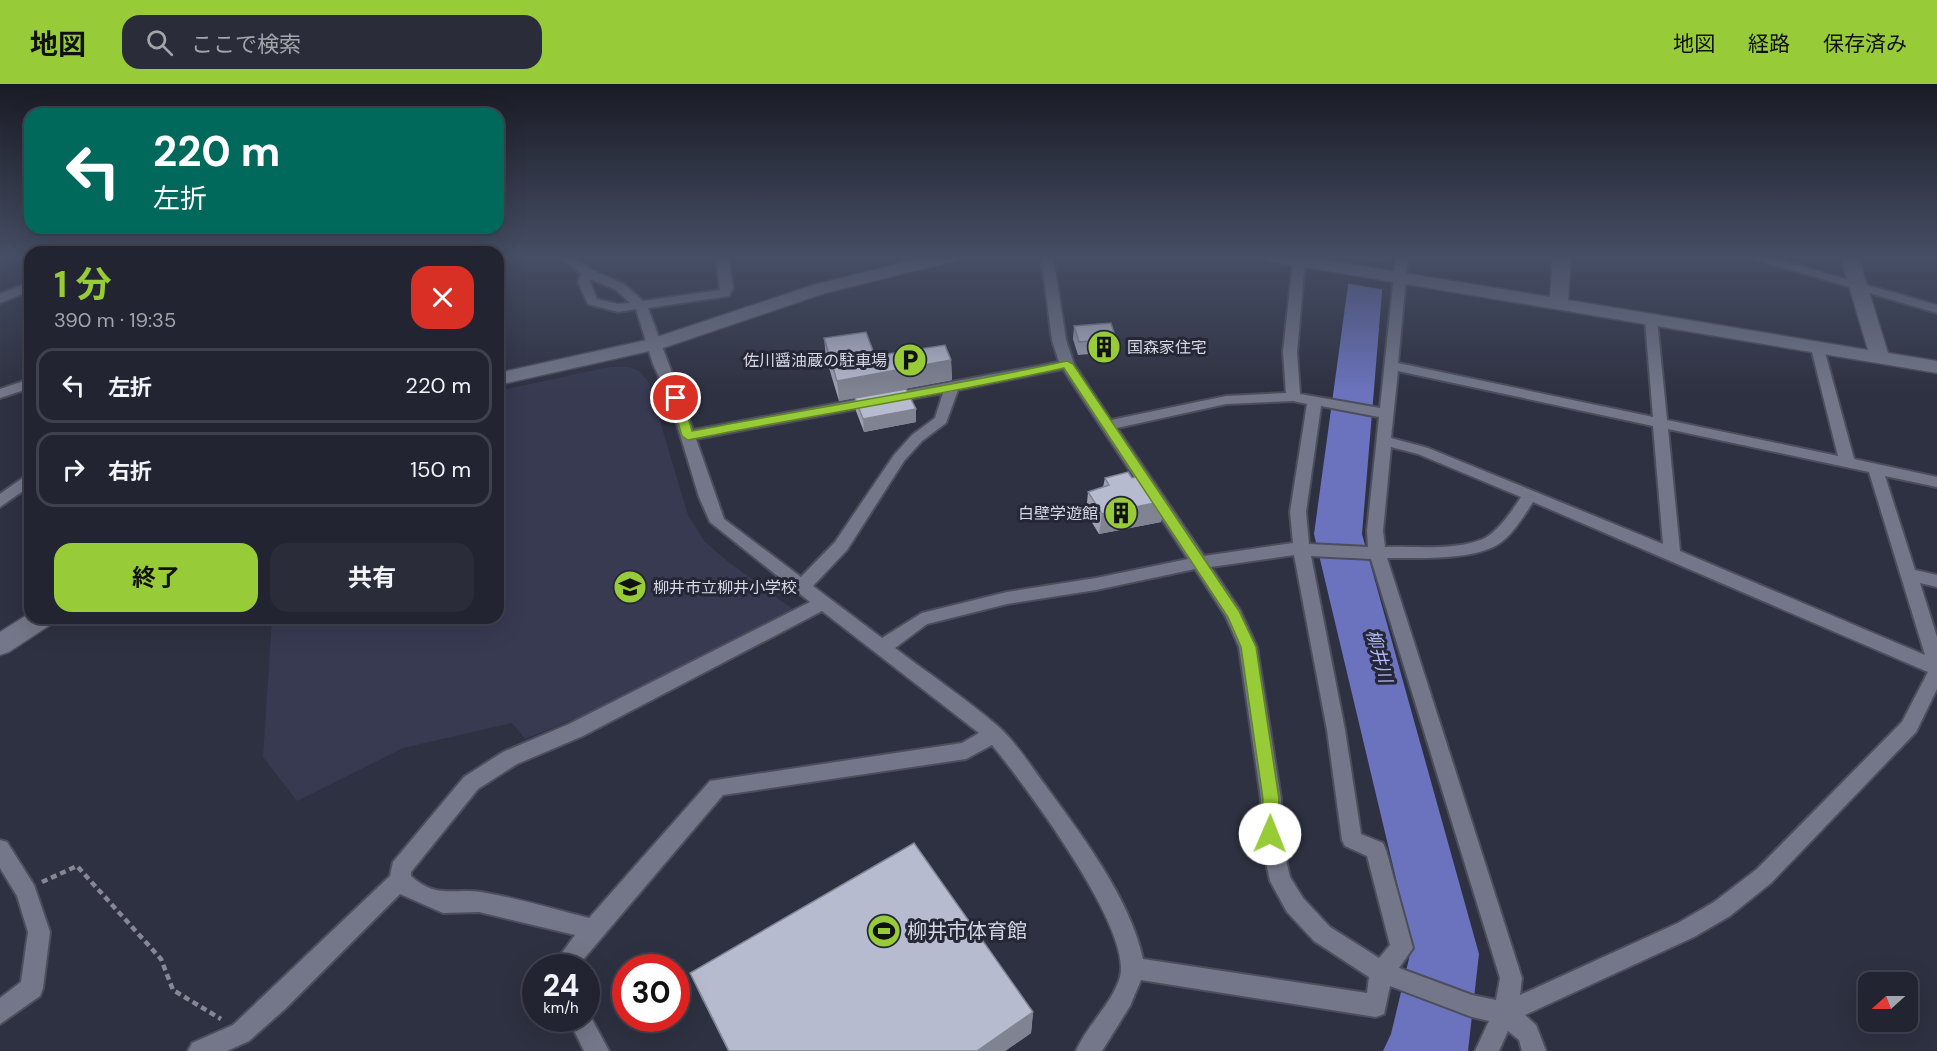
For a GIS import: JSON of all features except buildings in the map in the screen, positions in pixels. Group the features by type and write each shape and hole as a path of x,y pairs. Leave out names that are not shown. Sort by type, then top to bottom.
{"street":[{"path":"592,301 618,308 672,301"},
{"path":"636,301 641,306 656,344 660,364 676,398 706,497 718,522 741,542 803,586 994,734 1016,759 1114,906 1127,937 1133,968 1118,1006 1088,1051"},
{"path":"504,378 656,344 783,301"},
{"path":"1053,301 1059,340 1067,364 1234,615 1248,647 1271,799 1272,844 1281,881 1295,905 1322,934 1389,975 1472,1006 1505,1013 1528,1033 1534,1051"},
{"path":"1293,397 1290,352 1295,301"},
{"path":"1392,301 1390,365 1383,412 1384,441 1373,553 1511,978 1505,1013 1487,1051"},
{"path":"1536,301 1937,367"},
{"path":"1861,301 1880,358"},
{"path":"1907,301 1937,309"},
{"path":"1651,320 1662,422 1672,554"},
{"path":"1818,348 1847,463"},
{"path":"688,436 829,408 951,390 1067,364"},
{"path":"1390,365 1937,482"},
{"path":"0,394 24,385"},
{"path":"803,586 841,546 899,458 917,438 941,420 951,390"},
{"path":"1108,425 1226,400 1293,397 1383,412"},
{"path":"1133,968 1376,1006 1402,948 1376,850 1352,840 1336,730 1298,512 1322,401"},
{"path":"1384,441 1423,451 1672,554 1937,668"},
{"path":"1505,1013 1686,930 1722,909 1764,876 1909,727 1937,668 1876,470"},
{"path":"0,502 24,483"},
{"path":"883,647 922,619 1007,598 1200,563 1305,548 1373,553 1448,551 1489,543 1515,518 1530,495"},
{"path":"1908,574 1937,581"},
{"path":"593,929 479,902 443,903 410,889 401,881 400,868 471,783 510,758 576,730 824,602"},
{"path":"0,645 32,624"},
{"path":"572,954 717,787 966,751 994,734"},
{"path":"0,849 26,892 39,932 32,988 0,1012"},
{"path":"200,1051 241,1033 278,1001 392,887 401,881"},
{"path":"587,1032 597,1051"}],"path":[{"path":"26,892 50,876 77,866 161,959 173,990 227,1023 227,1038"}],"shaded area":[{"name":"柳井市立柳井小学校","path":"609,367 628,367 639,371 648,381 688,515 705,542 794,610 577,718 525,739 512,723 403,748 297,801 263,757 272,624 504,624 504,390"}],"water":[{"name":"柳井川","path":"1346,301 1381,301 1362,534 1479,954 1468,1051 1383,1051 1391,1034 1412,946 1314,534"}],"place":[{"name":"国森家住宅","path":"1104,347"},
{"name":"佐川醤油蔵の駐車場","path":"910,360"},
{"name":"白壁学遊館","path":"1121,513"},
{"name":"柳井市立柳井小学校","path":"630,587"},
{"name":"柳井市体育館","path":"884,931"}],"route":[{"path":"676,398 688,436 829,408 951,390 1067,364 1234,615 1248,647 1271,799 1270,834"}]}
